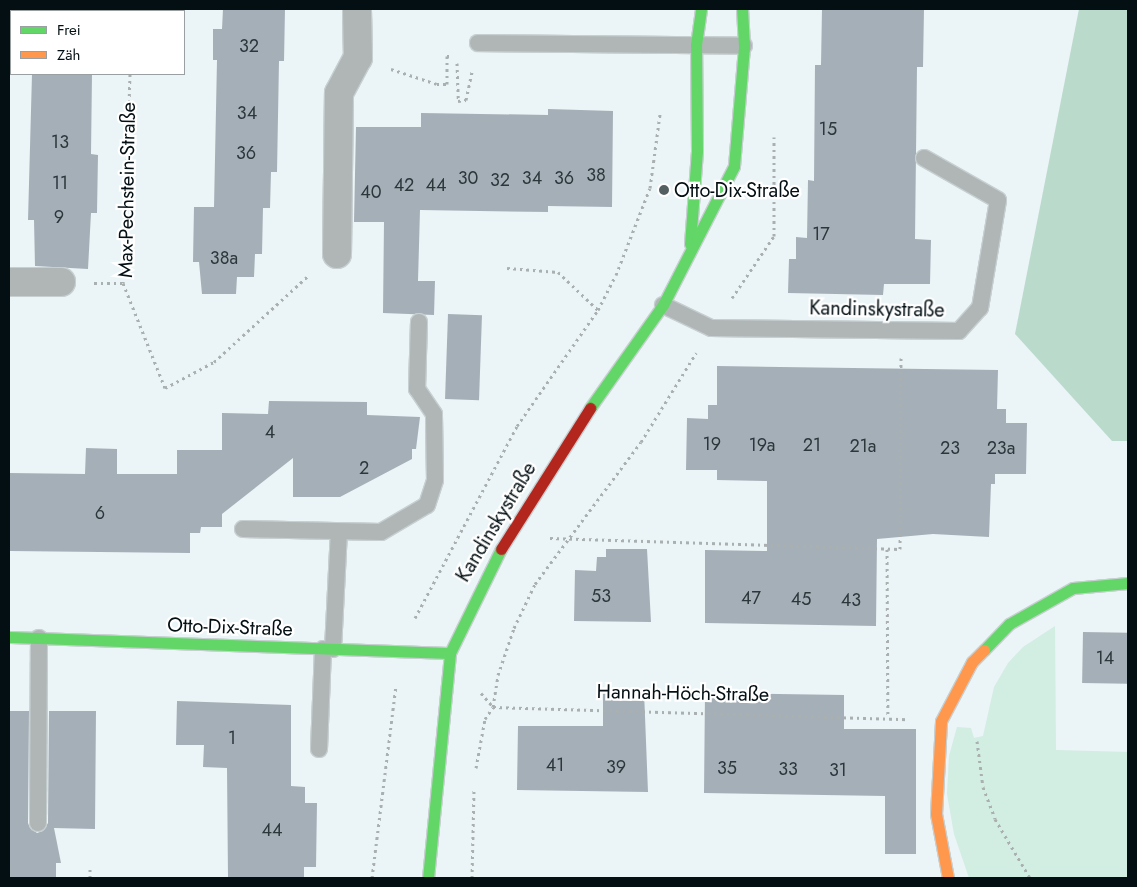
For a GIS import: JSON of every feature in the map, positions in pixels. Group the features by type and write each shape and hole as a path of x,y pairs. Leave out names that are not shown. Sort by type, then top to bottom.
{"street":[{"path":"337,254 339,93 358,58 357,9"},
{"name":"Kandinskystraße","path":"689,258 698,151 696,44 701,9"},
{"name":"Kandinskystraße","path":"428,878 450,653 489,568 510,538 590,408 663,305 689,258 734,166 744,46 742,9"},
{"path":"9,282 62,282"},
{"path":"948,878 936,814 941,721 972,662 1009,624 1074,588 1128,583"},
{"name":"Otto-Dix-Straße","path":"9,637 328,649 400,649 450,653"}],"lane":[{"path":"478,42 744,46"},
{"name":"Kandinskystraße","path":"663,305 711,328 959,331 972,320 980,308 998,200 924,158"},
{"path":"243,529 381,532 427,505 434,480 434,414 417,389 419,322"},
{"path":"319,749 339,532"},
{"path":"38,823 39,638"}],"path":[{"path":"358,58 437,84 447,84 447,56 457,56 458,101 466,100 478,42"},
{"name":"Max-Pechstein-Straße","path":"130,75 124,283 165,388 214,362 294,286 337,254"},
{"path":"372,878 400,649 518,426 598,310 616,275 650,188 660,111"},
{"path":"475,777 485,719 493,707 498,675 514,628 535,584 641,442 711,328 774,236"},
{"path":"507,268 558,272 598,310"},
{"path":"510,538 900,549 901,330"},
{"path":"887,549 888,717"},
{"path":"450,653 493,707"},
{"name":"Hannah-Höch-Straße","path":"493,707 888,717 974,722 984,787 995,819 1030,878"},
{"path":"472,878 474,786"},
{"path":"90,869 90,878"}],"green space":[{"path":"1079,9 1128,9 1128,441 1112,441 1015,334"},
{"path":"1055,626 1056,750 1128,752 1128,878 969,878 954,834 947,794 949,756 957,727 971,728 974,738 983,736 994,687 1008,663 1023,647"}],"building":[{"path":"223,9 285,9 284,61 279,61 277,172 271,172 270,208 263,208 262,254 255,254 254,277 237,277 236,294 202,294 199,262 193,262 194,207 214,207 217,60 213,60 213,29 222,29"},
{"path":"822,9 924,9 923,67 917,67 915,239 931,240 930,284 884,284 883,295 788,293 789,259 796,259 796,237 807,238 808,180 814,181 815,65 821,65"},
{"path":"32,75 92,75 91,154 98,155 97,213 91,213 88,269 35,266 34,220 28,220"},
{"path":"548,109 613,111 612,207 548,206 548,212 420,210 418,281 435,281 434,315 383,313 384,222 354,222 356,127 421,127 421,113 548,115"},
{"path":"448,314 482,315 479,400 445,399"},
{"path":"717,366 998,370 997,409 1006,409 1006,423 1027,423 1026,474 995,474 995,484 991,484 989,537 933,534 877,539 876,626 705,623 705,550 767,551 767,481 717,480 717,470 686,470 687,418 708,419 708,405 717,405"},
{"path":"269,401 367,402 367,415 420,417 416,449 412,449 412,459 340,497 293,497 293,458 222,514 222,527 201,527 200,533 190,533 190,553 10,551 9,473 85,474 86,448 117,449 117,474 177,474 177,450 222,450 222,413 268,414"},
{"path":"606,549 647,549 651,622 574,621 575,570 596,571 597,557 606,557"},
{"path":"1083,632 1128,633 1127,684 1082,683"},
{"path":"603,691 644,691 648,792 517,790 518,726 603,726"},
{"path":"705,693 844,695 844,729 916,729 916,854 885,854 885,796 704,793"},
{"path":"177,701 291,705 291,786 305,787 305,803 317,803 316,867 304,867 304,878 228,878 227,768 203,767 204,745 176,745"},
{"path":"9,711 29,711 28,823 30,828 37,833 43,831 48,823 49,711 96,711 95,829 54,828 61,863 56,863 56,878 9,878"}],"traffic: fast":[{"path":"690,244 697,151 696,45 701,9"},
{"path":"590,408 663,305 734,166 744,46 742,9"},
{"path":"428,878 450,653 501,549"},
{"path":"984,650 1009,624 1073,588 1128,583"},
{"path":"9,637 450,653"}],"traffic: slow":[{"path":"948,878 936,814 941,721 972,662 984,650"}],"traffic: jam":[{"path":"501,549 590,408"}],"place":[{"name":"Otto-Dix-Straße","path":"664,190"}]}
